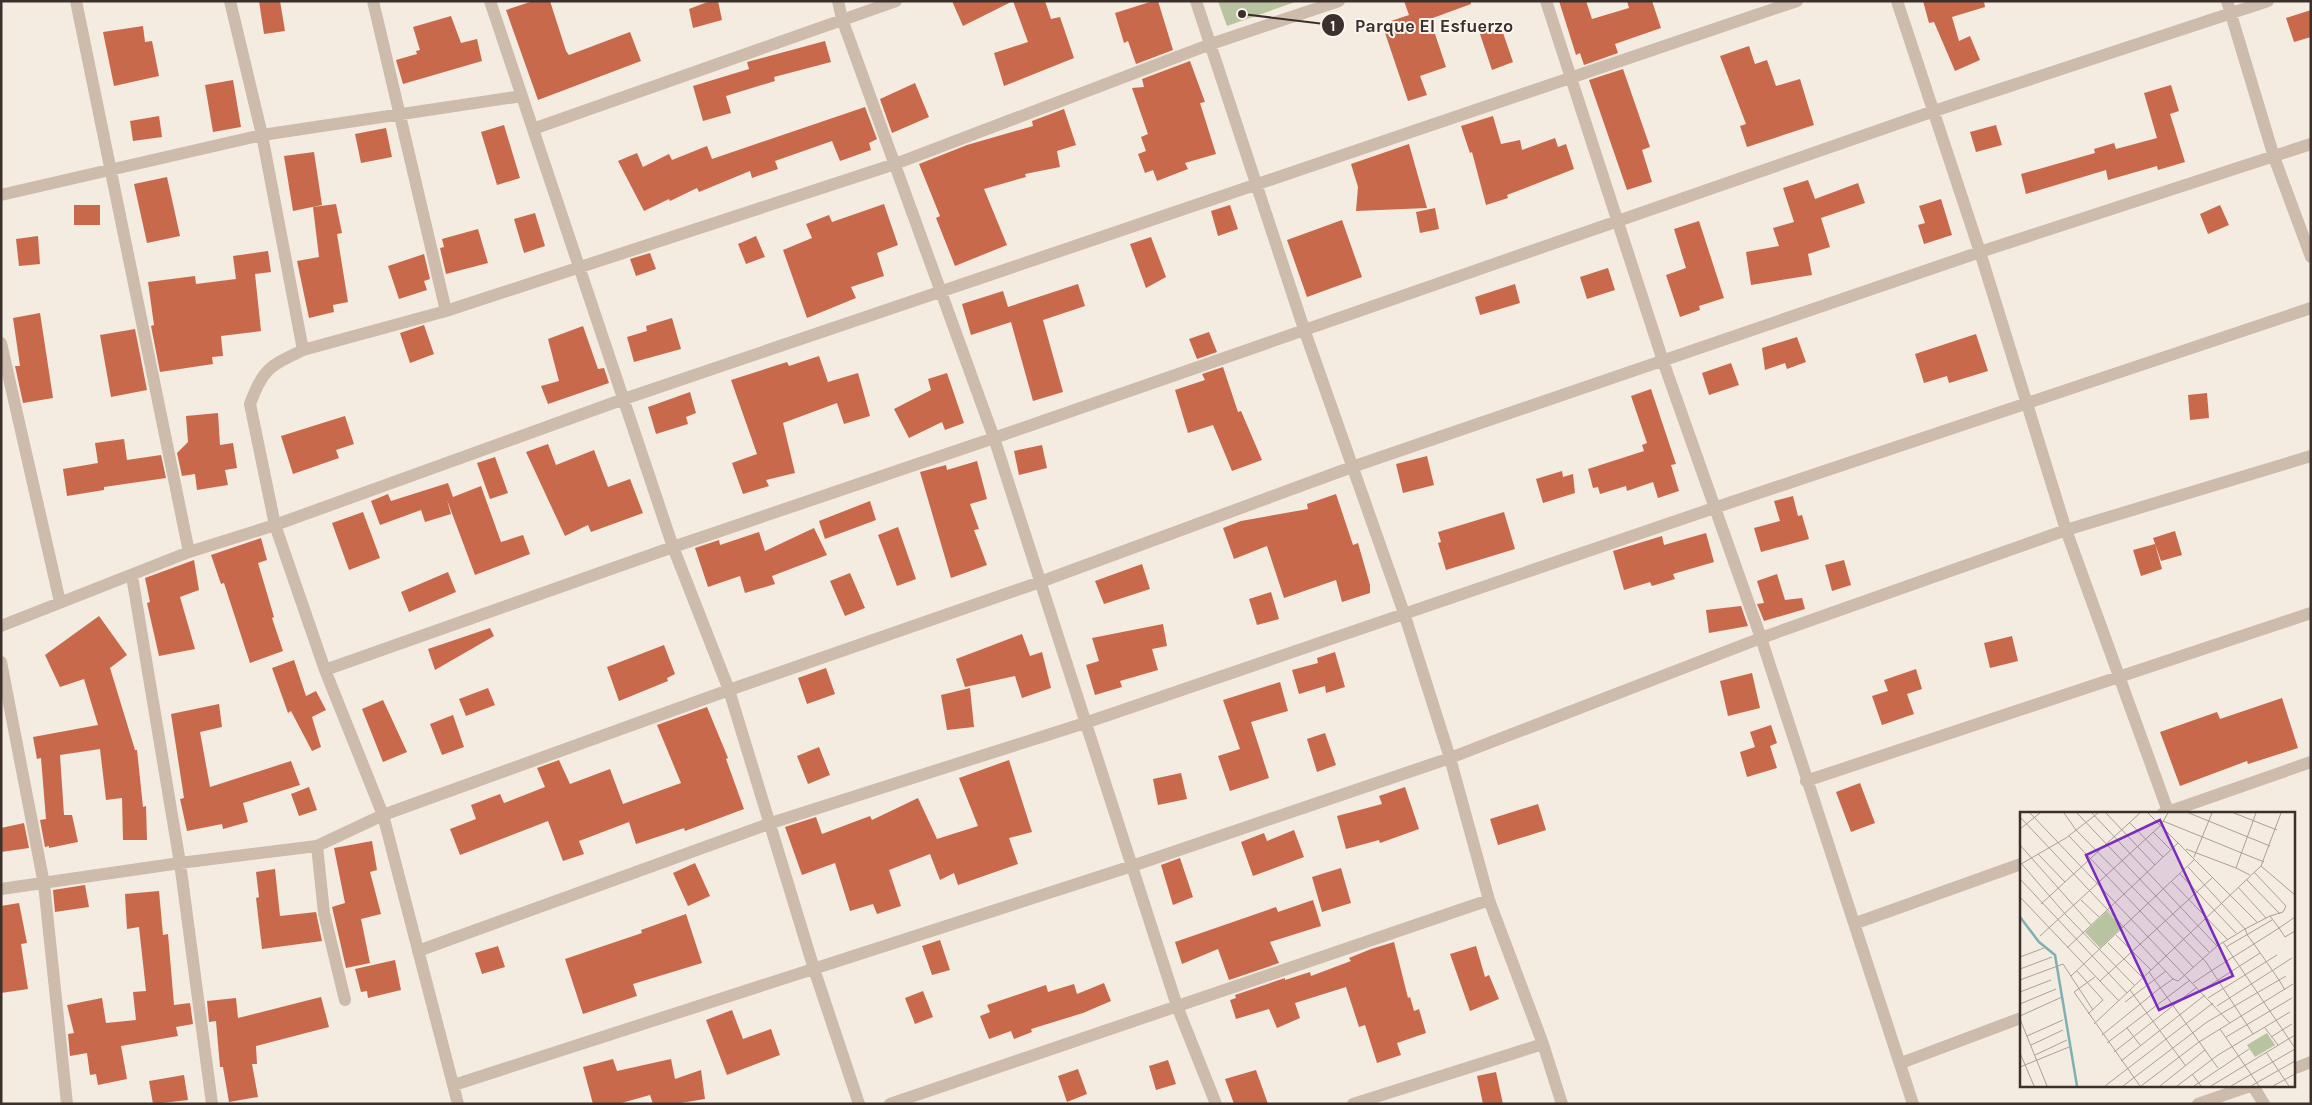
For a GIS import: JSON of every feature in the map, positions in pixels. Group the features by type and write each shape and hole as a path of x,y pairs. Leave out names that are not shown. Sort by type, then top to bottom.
{"street":[{"path":"76,1 112,169 189,552"},
{"path":"230,1 262,135 304,350"},
{"path":"373,1 398,114 446,311"},
{"path":"490,1 673,547 729,690 814,969 859,1104"},
{"path":"838,1 842,19 994,438 1177,1006 1216,1104"},
{"path":"533,129 896,1"},
{"path":"1196,1 1304,329 1404,613 1450,758 1489,900 1543,1044 1562,1104"},
{"path":"458,1104 383,815 325,670 275,525 250,404 256,385 271,365 304,350 446,311 895,164 1211,44 1339,1"},
{"path":"1546,1 1663,361 1760,638 1806,781 1856,923 1913,1104"},
{"path":"1,626 189,552 275,525 624,399 1797,1"},
{"path":"1897,1 1980,252 2066,530 2166,812"},
{"path":"325,670 673,547 994,438 2229,7 2268,1"},
{"path":"2229,7 2274,157 2311,257"},
{"path":"1,195 262,135 522,96"},
{"path":"1,889 180,863 318,846 383,815 729,690 1040,582 1352,467 1980,252 2311,144"},
{"path":"418,951 771,823 1085,723 1714,508 2311,308"},
{"path":"1,343 60,602"},
{"path":"454,1085 1132,866 1450,758 1760,638 2066,530 2311,456"},
{"path":"132,576 180,863 212,1104"},
{"path":"1806,781 2311,613"},
{"path":"1,662 44,884 67,1104"},
{"path":"2169,812 2311,762"},
{"path":"318,846 324,913 345,1000"},
{"path":"1856,923 2020,864"},
{"path":"890,1104 1489,900"},
{"path":"1901,1063 2020,1018"},
{"path":"1352,1104 1543,1044"},
{"path":"2294,1069 2311,1062"},
{"path":"2198,1104 2245,1088"},
{"path":"2252,1088 2264,1104"}],"green space":[{"path":"1218,1 1298,1 1227,26"}],"building":[{"path":"259,1 280,1 285,31 264,34"},
{"path":"533,1 550,1 566,51 569,55 630,32 641,61 538,100 506,10"},
{"path":"710,1 718,1 722,20 693,28 689,9"},
{"path":"952,1 1013,1 963,26"},
{"path":"1013,1 1045,1 1051,19 1060,17 1074,58 1004,86 994,53 1028,42"},
{"path":"1158,1 1173,50 1136,64 1128,41 1124,43 1115,13"},
{"path":"1404,1 1471,1 1471,4 1430,19 1446,67 1420,76 1427,95 1408,101 1382,24 1409,15"},
{"path":"1559,1 1586,1 1592,19 1629,8 1627,1 1652,1 1661,28 1615,44 1618,53 1584,65 1580,53 1576,55"},
{"path":"1923,1 1984,1 1985,7 1952,17 1959,41 1970,36 1980,60 1955,71 1934,22 1929,23"},
{"path":"2311,10 2311,37 2294,42 2286,18"},
{"path":"451,16 461,43 477,39 482,61 403,84 396,60 417,54 416,51 420,50 413,27"},
{"path":"143,26 145,42 152,41 159,76 114,86 103,32"},
{"path":"1501,27 1513,62 1492,70 1480,34"},
{"path":"825,41 831,62 774,77 775,81 726,96 731,113 703,121 693,86 749,69 747,62"},
{"path":"1749,46 1755,64 1767,60 1776,86 1800,79 1814,125 1747,147 1740,126 1746,124 1720,56"},
{"path":"1190,61 1205,102 1200,103 1216,154 1185,163 1188,169 1157,181 1153,170 1145,173 1138,154 1146,151 1141,137 1148,134 1132,88 1144,87 1142,79"},
{"path":"1623,69 1650,147 1642,150 1652,182 1627,190 1589,80"},
{"path":"233,80 241,127 213,132 205,85"},
{"path":"915,83 929,117 892,133 880,99"},
{"path":"2171,85 2179,111 2170,114 2185,162 2158,170 2157,166 2108,180 2106,170 2026,194 2021,174 2095,153 2094,149 2114,143 2116,149 2157,138 2144,93"},
{"path":"865,107 877,139 869,143 871,150 840,161 832,141 775,161 778,169 752,178 750,171 699,192 697,188 644,211 618,161 637,153 643,167 669,154 672,160 707,146 712,159"},
{"path":"1064,109 1076,145 1057,151 1060,167 1025,174 1026,177 984,189 1007,245 955,266 936,218 940,216 919,164 967,145 1033,126 1032,121"},
{"path":"159,116 162,137 133,141 130,121"},
{"path":"1493,116 1501,144 1520,140 1522,150 1555,138 1558,147 1566,144 1574,169 1507,195 1508,198 1486,205 1472,152 1470,153 1461,126"},
{"path":"504,125 520,178 497,185 481,132"},
{"path":"1996,125 2002,145 1976,152 1970,132"},
{"path":"386,128 392,157 361,163 355,134"},
{"path":"1409,144 1427,208 1356,211 1358,187 1351,164"},
{"path":"314,152 322,205 293,211 284,156"},
{"path":"167,177 180,236 147,243 134,184"},
{"path":"1808,180 1815,199 1858,183 1865,203 1821,218 1830,247 1808,254 1812,275 1751,285 1746,252 1779,246 1773,228 1794,222 1783,188"},
{"path":"1941,199 1952,235 1924,244 1918,225 1925,223 1919,206"},
{"path":"336,204 342,233 337,234 348,302 333,305 334,312 309,318 297,261 319,257 313,207"},
{"path":"884,204 898,245 877,253 884,276 851,287 856,298 807,318 783,250 812,238 806,224 829,215 832,222"},
{"path":"74,205 100,205 100,225 74,225"},
{"path":"1230,205 1238,229 1218,236 1211,211"},
{"path":"2220,205 2229,225 2208,234 2200,214"},
{"path":"1435,208 1439,229 1420,233 1416,212"},
{"path":"535,213 545,246 524,253 514,219"},
{"path":"1342,220 1362,277 1307,297 1287,240"},
{"path":"1699,221 1724,298 1699,306 1700,310 1680,317 1666,275 1686,268 1674,229"},
{"path":"478,229 488,263 446,274 440,248 444,247 442,239"},
{"path":"38,236 40,264 19,266 16,239"},
{"path":"756,236 765,257 746,264 738,244"},
{"path":"1151,237 1166,277 1146,288 1130,244"},
{"path":"268,251 271,272 255,274 261,331 221,336 223,356 212,357 213,364 160,372 151,326 154,325 148,282 195,276 196,284 236,279 233,256"},
{"path":"650,253 656,269 636,276 630,259"},
{"path":"424,254 430,279 424,281 427,290 399,299 388,266"},
{"path":"1608,268 1615,290 1587,299 1580,277"},
{"path":"1078,284 1085,306 1043,320 1063,392 1033,401 1011,322 971,335 962,304 1003,291 1008,307"},
{"path":"1515,284 1520,303 1480,315 1475,297"},
{"path":"40,313 53,398 23,403 15,366 20,366 13,318"},
{"path":"672,318 681,349 634,362 627,337 647,331 646,326"},
{"path":"424,325 434,354 410,363 400,333"},
{"path":"583,326 598,369 604,368 609,383 548,404 541,386 559,381 548,339"},
{"path":"135,329 147,390 111,397 100,335"},
{"path":"1209,332 1217,352 1197,359 1189,339"},
{"path":"1976,334 1988,371 1949,383 1947,376 1924,383 1915,354"},
{"path":"1797,337 1806,362 1787,369 1785,363 1765,370 1762,348"},
{"path":"819,356 828,382 858,373 870,416 844,424 837,403 783,423 795,473 766,480 769,486 743,494 732,463 757,454 731,380 787,362 789,366"},
{"path":"1731,363 1739,385 1709,395 1702,373"},
{"path":"1223,367 1238,412 1241,411 1262,460 1232,471 1213,425 1188,433 1175,390 1205,380 1202,374"},
{"path":"947,373 964,423 945,430 942,422 909,438 894,409 931,390 928,379"},
{"path":"1651,389 1676,464 1671,465 1679,491 1658,498 1653,482 1627,491 1626,486 1600,494 1598,487 1593,488 1588,469 1644,451 1642,445 1647,443 1631,396"},
{"path":"690,392 696,413 686,417 688,424 656,434 648,407"},
{"path":"2207,393 2209,418 2190,420 2188,395"},
{"path":"218,413 220,445 233,443 237,468 225,470 228,485 197,490 195,474 182,476 177,453 188,442 186,416"},
{"path":"345,416 354,444 336,450 339,458 293,474 281,436"},
{"path":"124,439 127,460 161,455 166,478 104,487 104,490 67,496 63,469 98,463 95,443"},
{"path":"548,444 556,465 594,450 608,487 630,479 643,513 591,532 588,525 565,536 526,452"},
{"path":"1042,445 1047,468 1019,475 1014,451"},
{"path":"1427,456 1434,485 1403,493 1396,464"},
{"path":"495,457 508,493 490,499 477,463"},
{"path":"977,461 987,499 970,504 979,529 974,530 987,565 951,578 920,472 946,465 947,470"},
{"path":"1562,471 1563,477 1573,474 1575,493 1543,503 1536,479"},
{"path":"448,483 453,497 481,486 501,542 523,535 530,554 475,575 447,500 451,514 425,522 421,510 380,525 371,501 388,494 391,501"},
{"path":"1336,494 1353,545 1358,543 1370,585 1370,593 1342,602 1336,580 1284,598 1267,546 1234,559 1223,528 1241,521 1308,509 1307,504"},
{"path":"1793,496 1798,516 1802,515 1809,539 1761,552 1754,528 1780,521 1774,501"},
{"path":"870,501 876,520 825,539 819,521"},
{"path":"363,512 380,558 349,570 332,523"},
{"path":"1504,512 1515,549 1446,570 1438,543 1441,542 1438,532"},
{"path":"898,527 916,579 897,586 878,535"},
{"path":"814,528 827,555 772,576 775,584 745,593 740,576 708,587 695,548 719,540 720,545 759,532 765,551"},
{"path":"2175,531 2182,555 2161,561 2153,538"},
{"path":"1706,533 1714,562 1673,574 1675,579 1652,586 1650,582 1624,590 1613,551 1662,536 1664,545"},
{"path":"261,538 267,560 258,563 274,617 272,618 283,651 250,663 224,583 221,584 211,555"},
{"path":"2155,544 2162,569 2141,576 2133,550"},
{"path":"194,560 199,590 180,597 195,649 159,656 147,603 150,602 145,578"},
{"path":"1844,560 1851,585 1832,591 1825,565"},
{"path":"1142,564 1150,589 1104,604 1095,581"},
{"path":"448,572 456,592 409,612 401,592"},
{"path":"850,573 865,608 845,616 830,581"},
{"path":"1777,574 1785,600 1802,598 1805,609 1764,621 1757,604 1764,603 1757,581"},
{"path":"1271,592 1279,619 1257,625 1249,599"},
{"path":"1741,606 1748,626 1709,633 1706,610"},
{"path":"99,616 127,655 110,668 135,750 137,750 143,807 146,806 147,840 123,840 122,798 106,800 100,749 60,755 64,815 72,815 78,842 49,848 49,846 45,847 40,820 46,819 41,758 37,759 33,737 98,725 84,679 60,687 45,655"},
{"path":"1163,624 1167,646 1152,649 1158,670 1120,681 1122,687 1095,695 1086,665 1099,661 1092,638"},
{"path":"490,628 494,636 435,670 428,649"},
{"path":"1022,634 1030,656 1042,652 1051,688 1022,698 1015,676 965,687 956,659"},
{"path":"2012,636 2018,661 1990,668 1984,643"},
{"path":"664,645 675,674 667,678 668,681 619,701 607,667"},
{"path":"1335,652 1345,687 1326,693 1325,686 1299,694 1292,670 1318,663 1317,658"},
{"path":"294,660 306,696 316,691 326,710 312,717 321,747 312,751 291,711 288,713 272,668"},
{"path":"826,668 835,694 807,704 798,678"},
{"path":"1916,669 1922,689 1907,694 1914,714 1882,725 1872,696 1888,691 1884,680"},
{"path":"1752,673 1760,708 1728,716 1720,681"},
{"path":"1280,682 1288,711 1251,722 1269,778 1230,791 1218,756 1240,749 1223,700"},
{"path":"488,688 495,705 466,716 459,699"},
{"path":"970,688 974,727 947,730 941,695"},
{"path":"2282,698 2298,748 2248,764 2247,761 2180,786 2160,732 2217,712 2220,719"},
{"path":"383,700 407,752 383,762 362,709"},
{"path":"219,704 222,727 200,732 210,787 291,761 300,785 243,803 248,822 223,829 222,824 187,831 180,799 184,798 171,714"},
{"path":"707,707 728,758 726,759 744,809 685,831 684,828 636,844 629,822 579,841 584,854 563,861 548,821 460,855 450,829 476,819 471,805 500,794 504,803 545,787 537,768 559,760 570,784 610,769 623,804 681,783 657,725"},
{"path":"453,715 464,747 442,755 430,724"},
{"path":"1771,725 1777,743 1770,746 1777,768 1747,777 1740,752 1755,747 1750,732"},
{"path":"1325,733 1336,765 1317,772 1307,739"},
{"path":"819,747 830,775 808,784 797,756"},
{"path":"1009,760 1032,832 1009,838 1018,864 958,885 954,873 940,880 930,854 889,870 901,906 877,914 873,904 850,911 835,863 802,875 785,827 816,817 822,834 870,816 872,820 918,798 937,839 978,826 959,778"},
{"path":"1181,773 1187,799 1158,805 1153,779"},
{"path":"1860,783 1875,823 1851,832 1836,792"},
{"path":"309,787 317,810 299,816 291,794"},
{"path":"1405,787 1419,829 1380,843 1379,840 1346,849 1337,816 1382,804 1379,796"},
{"path":"1538,804 1546,830 1498,845 1490,819"},
{"path":"24,823 29,848 1,852 1,828"},
{"path":"1294,830 1304,857 1253,876 1241,842 1264,833 1267,841"},
{"path":"372,841 377,870 370,872 381,914 361,919 370,963 346,968 332,907 345,903 334,848"},
{"path":"1180,858 1193,897 1173,905 1161,865"},
{"path":"695,863 710,896 688,906 673,873"},
{"path":"1341,868 1351,903 1322,912 1312,877"},
{"path":"275,869 280,916 316,912 322,941 262,949 256,898 259,897 256,872"},
{"path":"85,885 89,907 55,912 53,890"},
{"path":"159,891 163,935 168,934 174,1005 190,1003 193,1024 176,1027 178,1036 121,1046 127,1079 98,1085 96,1074 90,1075 87,1053 70,1056 68,1034 74,1033 67,1005 102,998 106,1023 136,1020 133,992 146,991 139,927 127,929 125,894"},
{"path":"1313,900 1321,926 1270,942 1279,963 1229,980 1218,949 1182,964 1175,942 1276,907 1278,912"},
{"path":"19,903 27,943 21,944 28,989 1,993 1,906"},
{"path":"686,914 702,963 633,984 637,996 583,1014 565,959 642,933 641,930"},
{"path":"940,940 950,970 932,975 922,946"},
{"path":"1394,942 1408,998 1410,997 1414,1011 1419,1009 1426,1033 1397,1043 1401,1055 1377,1063 1365,1025 1359,1027 1346,987 1295,1003 1300,1018 1277,1028 1269,1009 1236,1019 1230,1000 1236,998 1235,995 1285,978 1285,980 1310,972 1311,976 1351,961 1349,958"},
{"path":"498,946 505,967 482,974 475,953"},
{"path":"1476,946 1485,977 1489,975 1499,999 1470,1011 1450,954"},
{"path":"395,960 401,990 368,998 367,991 361,992 355,969"},
{"path":"1104,983 1111,1001 1083,1013 1031,1029 1032,1032 1014,1039 1011,1031 989,1039 980,1016 990,1012 987,1005 1046,985 1048,992 1074,984 1077,994"},
{"path":"923,991 933,1017 915,1024 905,998"},
{"path":"321,997 329,1027 256,1046 257,1064 252,1064 258,1097 229,1102 223,1067 220,1067 216,1021 209,1022 207,1001 236,998 238,1018"},
{"path":"732,1010 743,1039 771,1029 780,1055 727,1075 706,1020"},
{"path":"613,1059 617,1071 671,1059 675,1079 701,1070 705,1099 674,1104 653,1104 650,1095 618,1104 593,1104 583,1067"},
{"path":"1168,1060 1176,1084 1156,1090 1149,1066"},
{"path":"1078,1069 1087,1094 1067,1102 1058,1076"},
{"path":"1256,1070 1268,1104 1234,1104 1225,1079"},
{"path":"1496,1072 1503,1104 1483,1104 1477,1076"},
{"path":"184,1075 188,1100 153,1104 149,1081"}],"place":[{"name":"Parque El Esfuerzo","path":"1242,14"}]}
